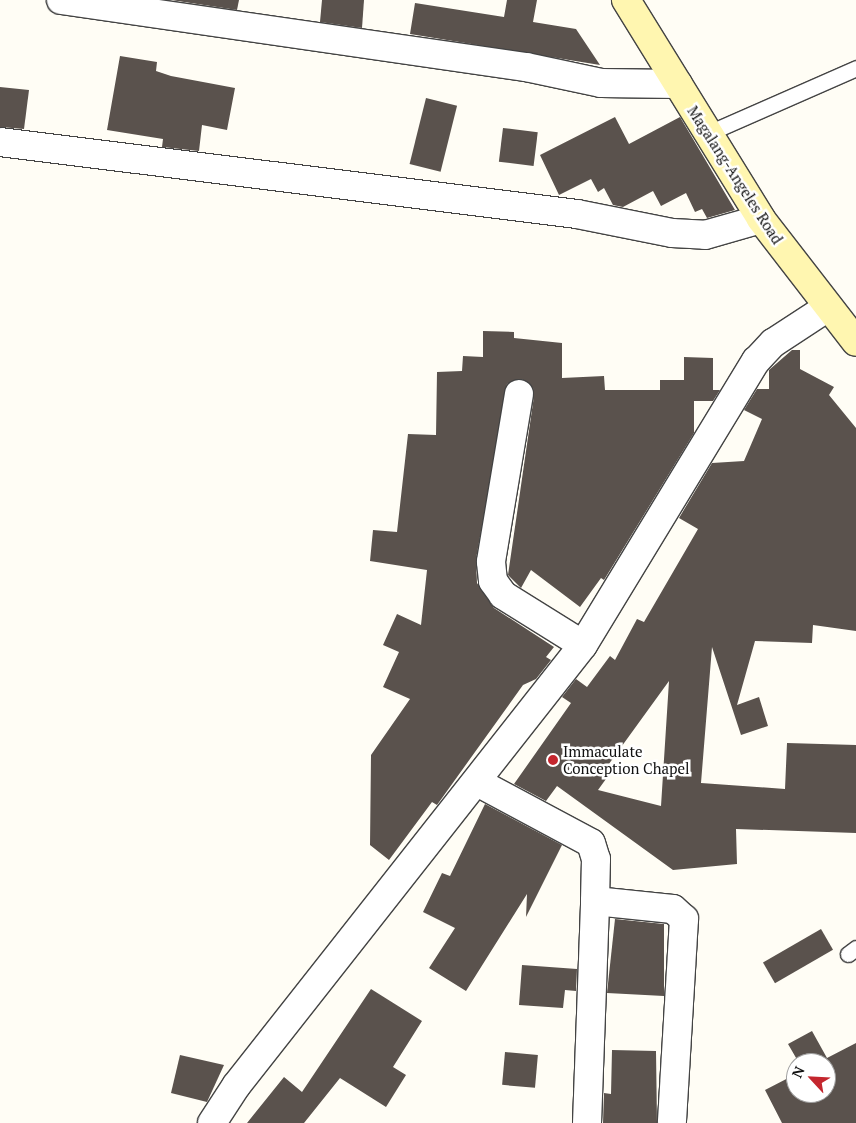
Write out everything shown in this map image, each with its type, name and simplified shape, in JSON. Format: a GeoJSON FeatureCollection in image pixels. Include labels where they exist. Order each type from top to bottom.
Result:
{"type":"FeatureCollection","features":[{"type":"Feature","properties":{"kind":"main road","name":"Magalang-Angeles Road"},"geometry":{"type":"LineString","coordinates":[[627,0],[706,134],[761,219],[856,342]]}},
{"type":"Feature","properties":{"kind":"street"},"geometry":{"type":"LineString","coordinates":[[61,0],[526,67],[601,83],[678,84]]}},
{"type":"Feature","properties":{"kind":"street"},"geometry":{"type":"LineString","coordinates":[[0,142],[577,214],[672,233],[705,235],[761,219]]}},
{"type":"Feature","properties":{"kind":"street"},"geometry":{"type":"LineString","coordinates":[[212,1123],[236,1086],[583,645],[756,361],[773,343],[828,307]]}},
{"type":"Feature","properties":{"kind":"street"},"geometry":{"type":"LineString","coordinates":[[518,394],[491,562],[494,581],[503,595],[583,645]]}},
{"type":"Feature","properties":{"kind":"street"},"geometry":{"type":"LineString","coordinates":[[477,782],[591,843],[596,859],[587,1123]]}},
{"type":"Feature","properties":{"kind":"street"},"geometry":{"type":"LineString","coordinates":[[595,901],[673,909],[684,919],[672,1123]]}},
{"type":"Feature","properties":{"kind":"lane"},"geometry":{"type":"LineString","coordinates":[[706,134],[856,68]]}},
{"type":"Feature","properties":{"kind":"building"},"geometry":{"type":"Polygon","coordinates":[[[171,0],[239,0],[237,10],[171,0]]]}},
{"type":"Feature","properties":{"kind":"building"},"geometry":{"type":"Polygon","coordinates":[[[322,0],[364,0],[362,28],[320,22],[322,0]]]}},
{"type":"Feature","properties":{"kind":"building"},"geometry":{"type":"Polygon","coordinates":[[[507,0],[537,0],[533,22],[576,29],[600,65],[410,34],[415,3],[504,17],[507,0]]]}},
{"type":"Feature","properties":{"kind":"building"},"geometry":{"type":"Polygon","coordinates":[[[120,56],[157,62],[156,71],[171,76],[235,88],[227,130],[202,125],[199,151],[162,147],[163,139],[107,130],[120,56]]]}},
{"type":"Feature","properties":{"kind":"building"},"geometry":{"type":"Polygon","coordinates":[[[0,87],[29,90],[24,129],[0,127],[0,87]]]}},
{"type":"Feature","properties":{"kind":"building"},"geometry":{"type":"Polygon","coordinates":[[[426,98],[457,106],[441,172],[410,164],[426,98]]]}},
{"type":"Feature","properties":{"kind":"building"},"geometry":{"type":"Polygon","coordinates":[[[615,117],[629,144],[680,117],[735,210],[707,218],[702,209],[695,212],[686,193],[661,206],[653,191],[623,207],[613,205],[604,188],[598,192],[591,179],[559,195],[540,155],[615,117]]]}},
{"type":"Feature","properties":{"kind":"building"},"geometry":{"type":"Polygon","coordinates":[[[503,128],[538,132],[534,166],[499,162],[503,128]]]}},
{"type":"Feature","properties":{"kind":"building"},"geometry":{"type":"Polygon","coordinates":[[[483,331],[514,332],[514,338],[562,343],[562,378],[604,376],[605,390],[660,390],[660,380],[684,380],[684,357],[713,358],[713,390],[720,390],[713,401],[694,401],[694,433],[604,580],[601,578],[580,607],[531,570],[521,588],[508,575],[534,396],[533,388],[522,379],[507,384],[476,559],[477,583],[494,608],[554,647],[546,657],[551,660],[536,679],[523,685],[437,805],[432,802],[389,860],[370,845],[371,755],[410,699],[383,687],[399,652],[383,645],[397,614],[421,625],[427,570],[370,561],[373,530],[397,532],[408,434],[436,435],[437,372],[462,371],[463,356],[483,357],[483,331]]]}},
{"type":"Feature","properties":{"kind":"building"},"geometry":{"type":"Polygon","coordinates":[[[792,350],[800,350],[800,369],[834,387],[829,395],[856,428],[856,631],[813,625],[812,643],[755,641],[737,705],[759,697],[768,726],[741,735],[712,647],[701,783],[785,789],[787,743],[856,745],[856,833],[736,829],[737,864],[673,870],[557,786],[546,801],[514,784],[571,703],[562,697],[576,679],[587,687],[610,656],[615,660],[637,619],[644,622],[698,529],[679,518],[712,463],[744,461],[762,419],[744,410],[757,389],[769,389],[769,370],[792,350]],[[669,681],[606,768],[611,772],[598,790],[661,806],[669,681]]]}},
{"type":"Feature","properties":{"kind":"building"},"geometry":{"type":"Polygon","coordinates":[[[485,804],[562,845],[526,917],[527,894],[466,991],[429,968],[455,928],[423,912],[442,873],[450,876],[485,804]]]}},
{"type":"Feature","properties":{"kind":"building"},"geometry":{"type":"Polygon","coordinates":[[[615,919],[664,924],[664,996],[607,993],[615,919]]]}},
{"type":"Feature","properties":{"kind":"building"},"geometry":{"type":"Polygon","coordinates":[[[821,929],[833,950],[775,983],[763,962],[821,929]]]}},
{"type":"Feature","properties":{"kind":"building"},"geometry":{"type":"Polygon","coordinates":[[[522,965],[577,969],[576,991],[565,990],[563,1008],[519,1005],[522,965]]]}},
{"type":"Feature","properties":{"kind":"building"},"geometry":{"type":"Polygon","coordinates":[[[371,989],[422,1021],[393,1067],[406,1075],[386,1107],[340,1078],[304,1123],[247,1123],[284,1077],[302,1092],[371,989]]]}},
{"type":"Feature","properties":{"kind":"building"},"geometry":{"type":"Polygon","coordinates":[[[812,1031],[824,1053],[793,1053],[788,1044],[812,1031]]]}},
{"type":"Feature","properties":{"kind":"building"},"geometry":{"type":"Polygon","coordinates":[[[856,1043],[856,1123],[782,1123],[765,1090],[786,1079],[786,1103],[836,1103],[836,1053],[856,1043]]]}},
{"type":"Feature","properties":{"kind":"building"},"geometry":{"type":"Polygon","coordinates":[[[612,1050],[656,1051],[657,1123],[603,1123],[604,1093],[611,1094],[612,1050]]]}},
{"type":"Feature","properties":{"kind":"building"},"geometry":{"type":"Polygon","coordinates":[[[505,1052],[538,1055],[535,1088],[502,1085],[505,1052]]]}},
{"type":"Feature","properties":{"kind":"building"},"geometry":{"type":"Polygon","coordinates":[[[180,1055],[224,1065],[207,1102],[171,1093],[180,1055]]]}},
{"type":"Feature","properties":{"kind":"place","name":"Immaculate Conception Chapel"},"geometry":{"type":"Point","coordinates":[553,760]}}]}
